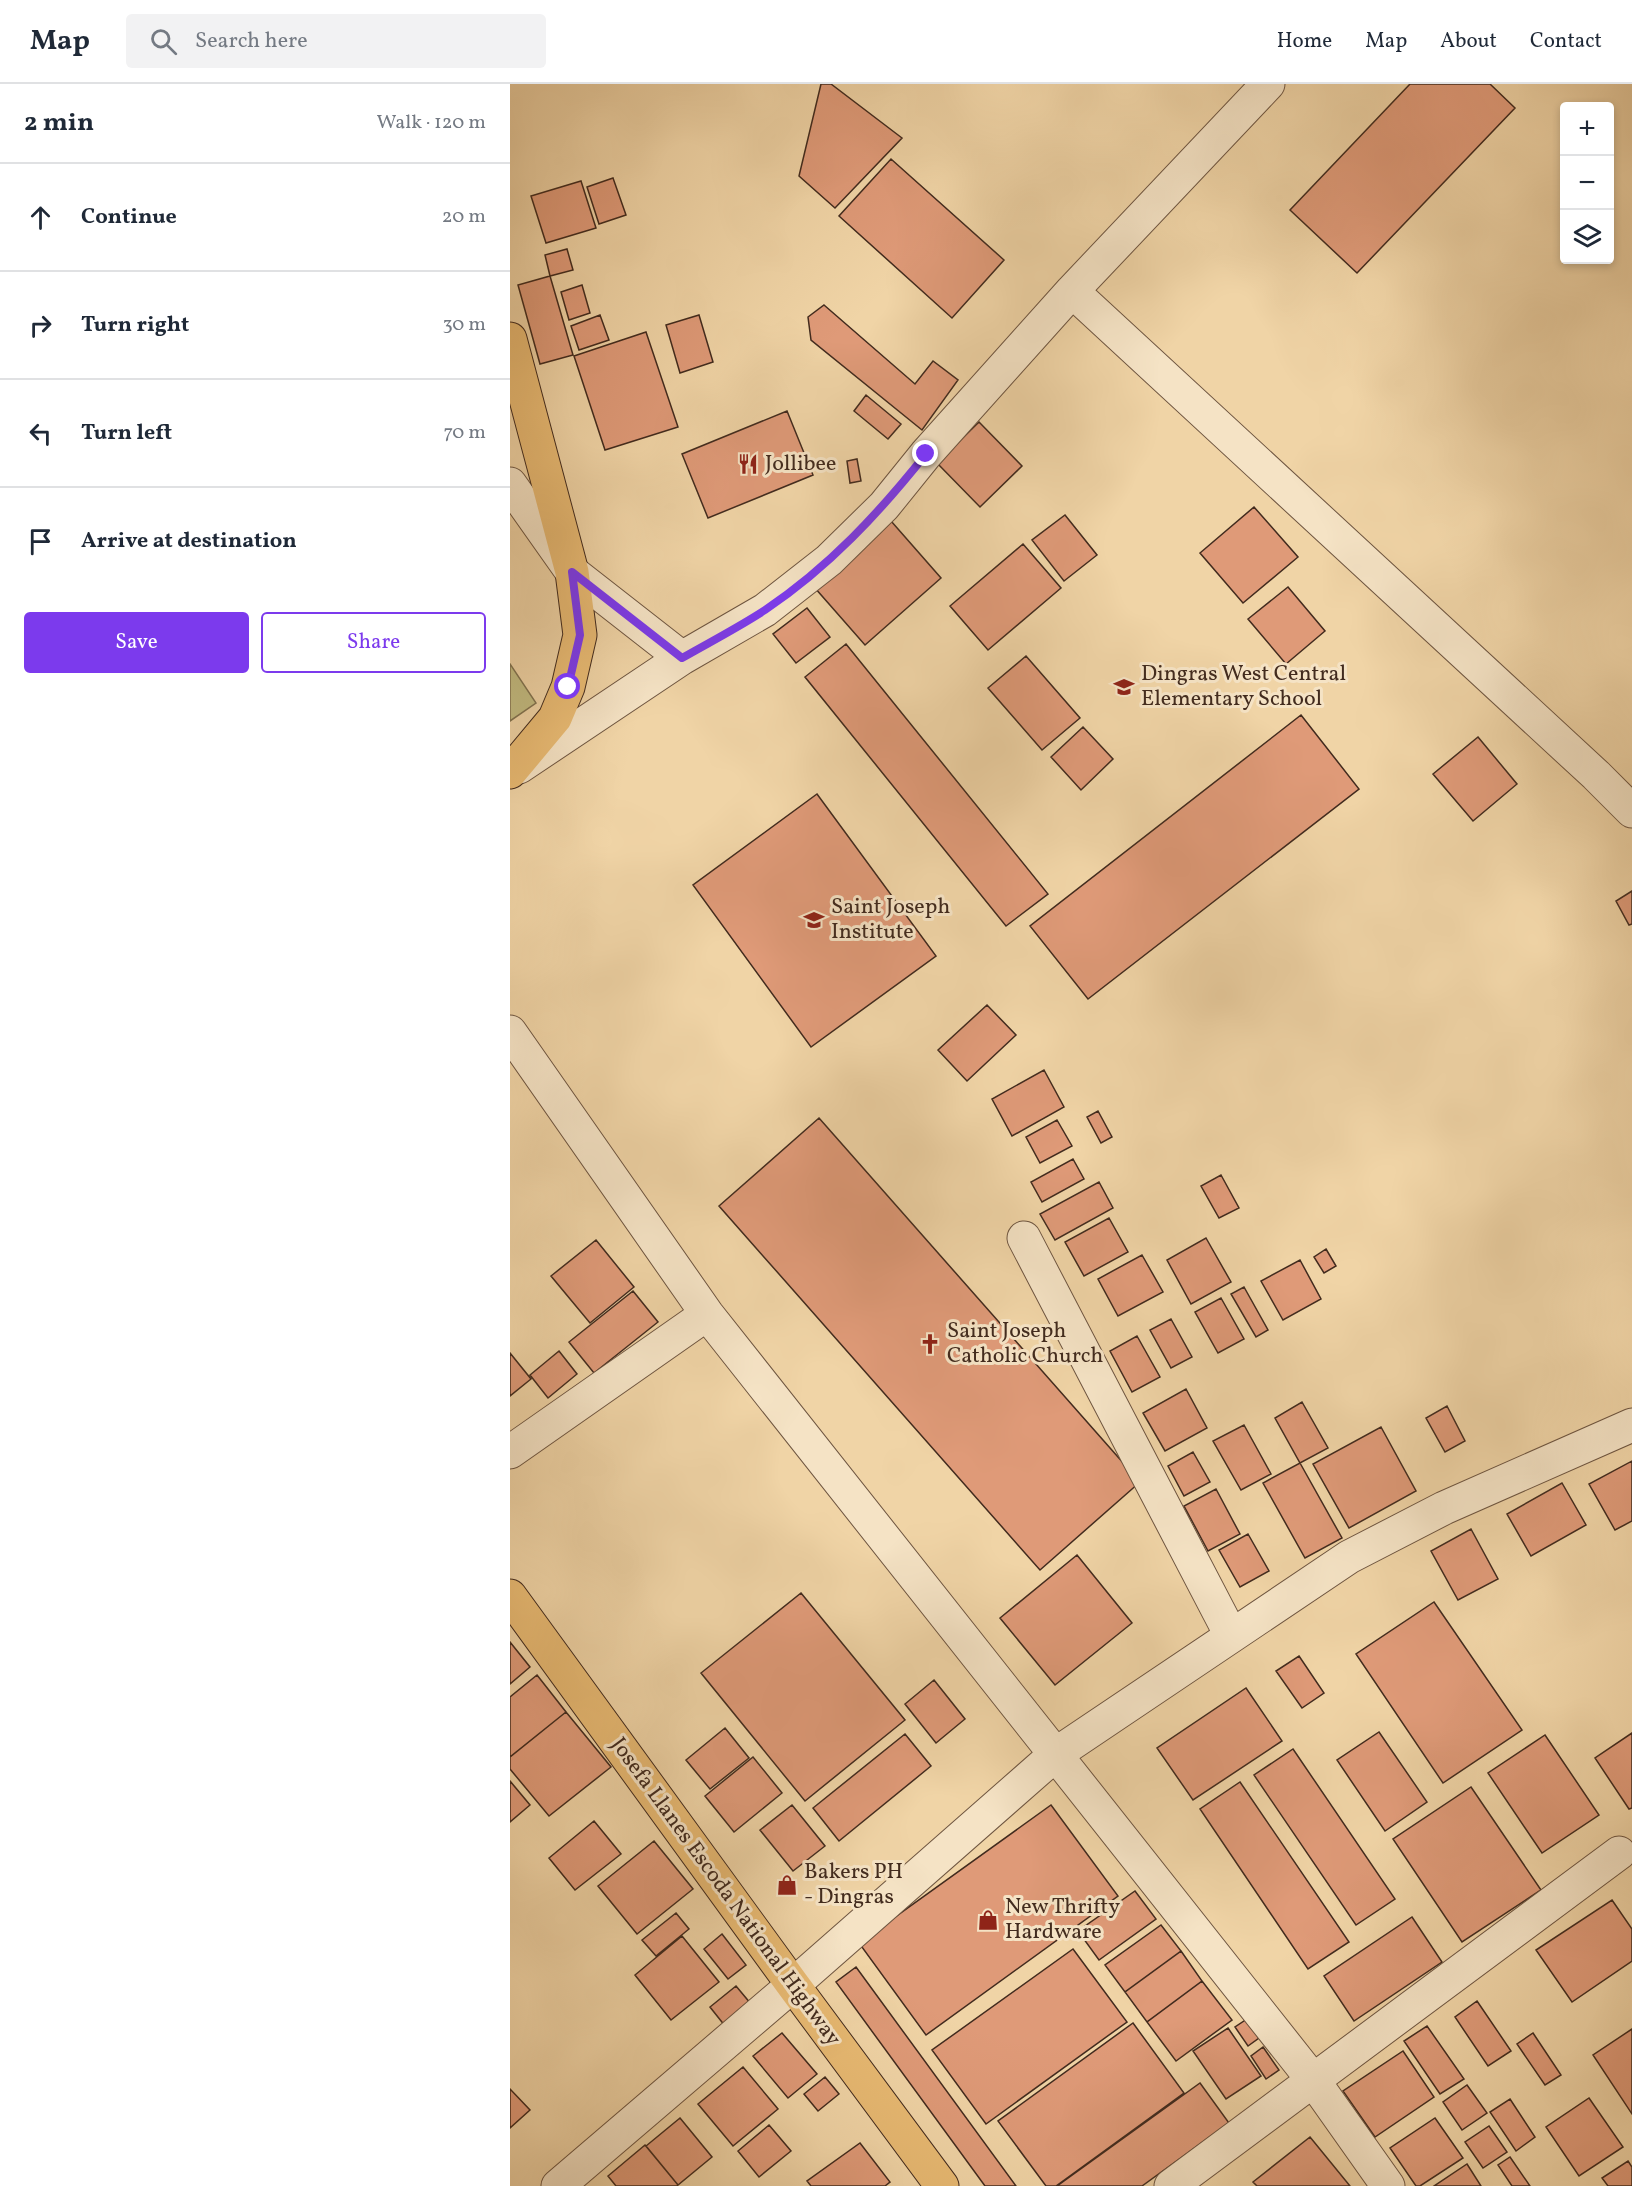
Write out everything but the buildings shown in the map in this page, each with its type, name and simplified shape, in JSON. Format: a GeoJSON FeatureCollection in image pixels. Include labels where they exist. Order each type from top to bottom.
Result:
{"type":"FeatureCollection","features":[{"type":"Feature","properties":{"kind":"main road"},"geometry":{"type":"LineString","coordinates":[[510,339],[572,572],[580,635],[568,687],[555,718],[510,773]]}},
{"type":"Feature","properties":{"kind":"main road","name":"Josefa Llanes Escoda National Highway"},"geometry":{"type":"LineString","coordinates":[[510,1596],[942,2186]]}},
{"type":"Feature","properties":{"kind":"street"},"geometry":{"type":"LineString","coordinates":[[510,773],[682,658],[765,610],[829,560],[884,506],[926,454],[1072,291],[1269,84]]}},
{"type":"Feature","properties":{"kind":"street"},"geometry":{"type":"LineString","coordinates":[[1072,291],[1588,767],[1632,811]]}},
{"type":"Feature","properties":{"kind":"street"},"geometry":{"type":"LineString","coordinates":[[510,484],[572,572],[682,658]]}},
{"type":"Feature","properties":{"kind":"street"},"geometry":{"type":"LineString","coordinates":[[510,1032],[708,1314],[1313,2080],[1388,2186]]}},
{"type":"Feature","properties":{"kind":"street"},"geometry":{"type":"LineString","coordinates":[[1024,1238],[1232,1635]]}},
{"type":"Feature","properties":{"kind":"street"},"geometry":{"type":"LineString","coordinates":[[510,1452],[708,1314]]}},
{"type":"Feature","properties":{"kind":"street"},"geometry":{"type":"LineString","coordinates":[[558,2186],[793,1985],[1056,1754],[1349,1557],[1444,1508],[1632,1425]]}},
{"type":"Feature","properties":{"kind":"street"},"geometry":{"type":"LineString","coordinates":[[1171,2186],[1619,1853]]}},
{"type":"Feature","properties":{"kind":"shaded area"},"geometry":{"type":"Polygon","coordinates":[[[510,664],[536,703],[510,721],[510,664]]]}},
{"type":"Feature","properties":{"kind":"place","name":"Jollibee"},"geometry":{"type":"Point","coordinates":[748,464]}},
{"type":"Feature","properties":{"kind":"place","name":"Dingras West Central Elementary School"},"geometry":{"type":"Point","coordinates":[1124,687]}},
{"type":"Feature","properties":{"kind":"place","name":"Saint Joseph Institute"},"geometry":{"type":"Point","coordinates":[814,920]}},
{"type":"Feature","properties":{"kind":"place","name":"Saint Joseph Catholic Church"},"geometry":{"type":"Point","coordinates":[930,1344]}},
{"type":"Feature","properties":{"kind":"place","name":"Bakers PH - Dingras"},"geometry":{"type":"Point","coordinates":[787,1885]}},
{"type":"Feature","properties":{"kind":"place","name":"New Thrifty Hardware"},"geometry":{"type":"Point","coordinates":[988,1920]}},
{"type":"Feature","properties":{"kind":"route"},"geometry":{"type":"LineString","coordinates":[[568,687],[580,635],[572,572],[682,658],[765,610],[829,560],[884,506],[926,454]]}}]}
